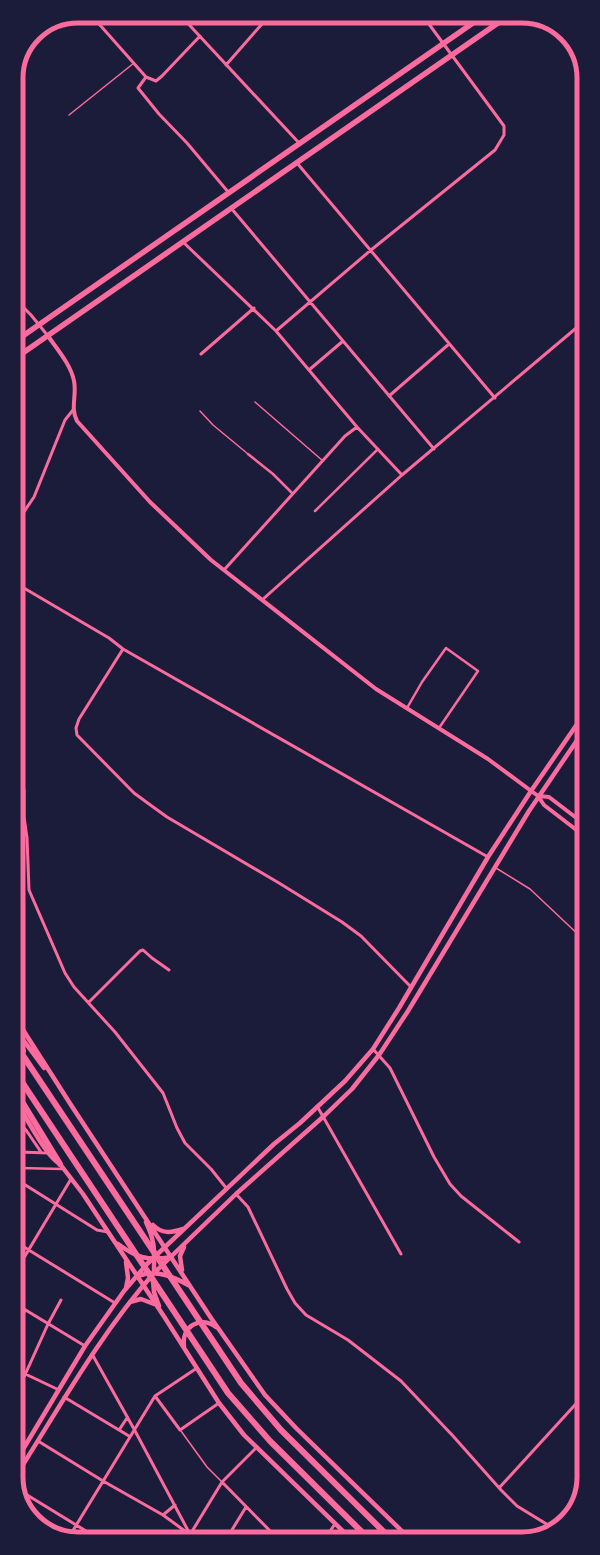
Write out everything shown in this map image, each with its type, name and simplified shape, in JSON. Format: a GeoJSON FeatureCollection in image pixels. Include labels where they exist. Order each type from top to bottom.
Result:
{"type":"FeatureCollection","features":[{"type":"Feature","properties":{"kind":"highway"},"geometry":{"type":"LineString","coordinates":[[23,336],[473,23]]}},
{"type":"Feature","properties":{"kind":"highway"},"geometry":{"type":"LineString","coordinates":[[23,353],[498,23]]}},
{"type":"Feature","properties":{"kind":"highway"},"geometry":{"type":"LineString","coordinates":[[23,1053],[26,1060]]}},
{"type":"Feature","properties":{"kind":"highway"},"geometry":{"type":"LineString","coordinates":[[23,1056],[232,1370],[270,1419],[384,1532]]}},
{"type":"Feature","properties":{"kind":"highway"},"geometry":{"type":"LineString","coordinates":[[23,1084],[222,1384],[259,1430],[362,1532]]}},
{"type":"Feature","properties":{"kind":"highway"},"geometry":{"type":"LineString","coordinates":[[23,1103],[62,1166]]}},
{"type":"Feature","properties":{"kind":"main road"},"geometry":{"type":"LineString","coordinates":[[23,1448],[85,1346],[124,1291],[137,1276],[227,1188],[345,1081],[372,1049],[411,988],[488,857],[577,724]]}},
{"type":"Feature","properties":{"kind":"main road"},"geometry":{"type":"LineString","coordinates":[[23,1465],[92,1354],[127,1304],[143,1285],[236,1194],[324,1116],[352,1089],[380,1055],[538,796],[577,740]]}},
{"type":"Feature","properties":{"kind":"main road"},"geometry":{"type":"LineString","coordinates":[[23,1030],[141,1212],[157,1229],[165,1232],[175,1232],[186,1228]]}},
{"type":"Feature","properties":{"kind":"main road"},"geometry":{"type":"LineString","coordinates":[[23,1040],[71,1105]]}},
{"type":"Feature","properties":{"kind":"main road"},"geometry":{"type":"LineString","coordinates":[[23,1113],[49,1153],[62,1166],[83,1194],[162,1312],[219,1403],[244,1435],[344,1532]]}},
{"type":"Feature","properties":{"kind":"main road"},"geometry":{"type":"LineString","coordinates":[[141,1212],[153,1239],[155,1249],[154,1292],[162,1312]]}},
{"type":"Feature","properties":{"kind":"main road"},"geometry":{"type":"LineString","coordinates":[[147,1219],[220,1331],[275,1406],[403,1532]]}},
{"type":"Feature","properties":{"kind":"main road"},"geometry":{"type":"LineString","coordinates":[[114,1241],[136,1256],[154,1258],[172,1257]]}},
{"type":"Feature","properties":{"kind":"main road"},"geometry":{"type":"LineString","coordinates":[[183,1274],[180,1256],[188,1241]]}},
{"type":"Feature","properties":{"kind":"main road"},"geometry":{"type":"LineString","coordinates":[[124,1256],[128,1270],[128,1278],[124,1291]]}},
{"type":"Feature","properties":{"kind":"main road"},"geometry":{"type":"LineString","coordinates":[[137,1276],[145,1273],[154,1273],[171,1277],[191,1288]]}},
{"type":"Feature","properties":{"kind":"main road"},"geometry":{"type":"LineString","coordinates":[[127,1304],[132,1300],[141,1299],[156,1305]]}},
{"type":"Feature","properties":{"kind":"main road"},"geometry":{"type":"LineString","coordinates":[[187,1353],[184,1347],[184,1337],[192,1324],[206,1322],[213,1324],[220,1331]]}},
{"type":"Feature","properties":{"kind":"street"},"geometry":{"type":"LineString","coordinates":[[98,23],[146,77],[156,81],[200,36]]}},
{"type":"Feature","properties":{"kind":"street"},"geometry":{"type":"LineString","coordinates":[[188,23],[300,144]]}},
{"type":"Feature","properties":{"kind":"street"},"geometry":{"type":"LineString","coordinates":[[226,65],[262,23]]}},
{"type":"Feature","properties":{"kind":"street"},"geometry":{"type":"LineString","coordinates":[[276,331],[371,250],[494,150],[504,135],[504,126],[428,23]]}},
{"type":"Feature","properties":{"kind":"street"},"geometry":{"type":"LineString","coordinates":[[146,77],[138,88],[229,193]]}},
{"type":"Feature","properties":{"kind":"street"},"geometry":{"type":"LineString","coordinates":[[297,163],[495,398]]}},
{"type":"Feature","properties":{"kind":"street"},"geometry":{"type":"LineString","coordinates":[[231,208],[434,449]]}},
{"type":"Feature","properties":{"kind":"street"},"geometry":{"type":"LineString","coordinates":[[183,242],[254,308],[276,331],[357,427],[402,475]]}},
{"type":"Feature","properties":{"kind":"street"},"geometry":{"type":"LineString","coordinates":[[23,307],[48,336],[73,376],[75,386],[73,410],[77,421],[150,502],[211,560],[376,689],[488,759],[538,796],[544,805],[577,831]]}},
{"type":"Feature","properties":{"kind":"street"},"geometry":{"type":"LineString","coordinates":[[201,354],[254,308]]}},
{"type":"Feature","properties":{"kind":"street"},"geometry":{"type":"LineString","coordinates":[[262,600],[402,475],[577,327]]}},
{"type":"Feature","properties":{"kind":"street"},"geometry":{"type":"LineString","coordinates":[[309,370],[343,341]]}},
{"type":"Feature","properties":{"kind":"street"},"geometry":{"type":"LineString","coordinates":[[389,396],[449,344]]}},
{"type":"Feature","properties":{"kind":"street"},"geometry":{"type":"LineString","coordinates":[[23,513],[34,497],[65,420],[73,410]]}},
{"type":"Feature","properties":{"kind":"street"},"geometry":{"type":"LineString","coordinates":[[224,570],[345,436],[357,427]]}},
{"type":"Feature","properties":{"kind":"street"},"geometry":{"type":"LineString","coordinates":[[315,511],[378,449]]}},
{"type":"Feature","properties":{"kind":"street"},"geometry":{"type":"LineString","coordinates":[[248,454],[273,474],[292,493]]}},
{"type":"Feature","properties":{"kind":"street"},"geometry":{"type":"LineString","coordinates":[[23,588],[109,638],[123,649],[488,857]]}},
{"type":"Feature","properties":{"kind":"street"},"geometry":{"type":"LineString","coordinates":[[407,708],[422,682],[446,648],[478,671],[439,728]]}},
{"type":"Feature","properties":{"kind":"street"},"geometry":{"type":"LineString","coordinates":[[123,649],[79,719],[76,728],[77,735],[134,793],[167,817],[342,922],[361,936],[411,988]]}},
{"type":"Feature","properties":{"kind":"street"},"geometry":{"type":"LineString","coordinates":[[23,786],[29,890],[65,973],[74,987],[89,1002],[163,1093],[177,1128],[185,1143],[211,1169],[227,1188]]}},
{"type":"Feature","properties":{"kind":"street"},"geometry":{"type":"LineString","coordinates":[[538,796],[549,797],[577,819]]}},
{"type":"Feature","properties":{"kind":"street"},"geometry":{"type":"LineString","coordinates":[[89,1002],[140,951],[144,950],[152,958],[169,970]]}},
{"type":"Feature","properties":{"kind":"street"},"geometry":{"type":"LineString","coordinates":[[372,1049],[380,1055],[390,1068],[434,1157],[450,1184],[461,1196],[519,1242]]}},
{"type":"Feature","properties":{"kind":"street"},"geometry":{"type":"LineString","coordinates":[[318,1106],[401,1254]]}},
{"type":"Feature","properties":{"kind":"street"},"geometry":{"type":"LineString","coordinates":[[23,1127],[41,1152]]}},
{"type":"Feature","properties":{"kind":"street"},"geometry":{"type":"LineString","coordinates":[[23,1152],[49,1153]]}},
{"type":"Feature","properties":{"kind":"street"},"geometry":{"type":"LineString","coordinates":[[23,1168],[62,1166]]}},
{"type":"Feature","properties":{"kind":"street"},"geometry":{"type":"LineString","coordinates":[[23,1259],[71,1179]]}},
{"type":"Feature","properties":{"kind":"street"},"geometry":{"type":"LineString","coordinates":[[23,1184],[97,1230],[108,1232]]}},
{"type":"Feature","properties":{"kind":"street"},"geometry":{"type":"LineString","coordinates":[[236,1194],[248,1207],[287,1289],[295,1303],[306,1315],[348,1340],[401,1381],[517,1506],[548,1525]]}},
{"type":"Feature","properties":{"kind":"street"},"geometry":{"type":"LineString","coordinates":[[23,1247],[115,1304]]}},
{"type":"Feature","properties":{"kind":"street"},"geometry":{"type":"LineString","coordinates":[[23,1380],[48,1324],[61,1300]]}},
{"type":"Feature","properties":{"kind":"street"},"geometry":{"type":"LineString","coordinates":[[23,1315],[25,1310],[85,1346]]}},
{"type":"Feature","properties":{"kind":"street"},"geometry":{"type":"LineString","coordinates":[[92,1354],[175,1505],[188,1532]]}},
{"type":"Feature","properties":{"kind":"street"},"geometry":{"type":"LineString","coordinates":[[72,1532],[155,1396],[197,1368]]}},
{"type":"Feature","properties":{"kind":"street"},"geometry":{"type":"LineString","coordinates":[[23,1373],[59,1390]]}},
{"type":"Feature","properties":{"kind":"street"},"geometry":{"type":"LineString","coordinates":[[155,1396],[180,1430],[219,1403]]}},
{"type":"Feature","properties":{"kind":"street"},"geometry":{"type":"LineString","coordinates":[[64,1397],[130,1436]]}},
{"type":"Feature","properties":{"kind":"street"},"geometry":{"type":"LineString","coordinates":[[499,1488],[577,1403]]}},
{"type":"Feature","properties":{"kind":"street"},"geometry":{"type":"LineString","coordinates":[[119,1430],[127,1418]]}},
{"type":"Feature","properties":{"kind":"street"},"geometry":{"type":"LineString","coordinates":[[38,1441],[103,1481],[163,1515],[184,1532]]}},
{"type":"Feature","properties":{"kind":"street"},"geometry":{"type":"LineString","coordinates":[[193,1532],[222,1482],[257,1447]]}},
{"type":"Feature","properties":{"kind":"street"},"geometry":{"type":"LineString","coordinates":[[222,1482],[270,1532]]}},
{"type":"Feature","properties":{"kind":"street"},"geometry":{"type":"LineString","coordinates":[[26,1494],[88,1532]]}},
{"type":"Feature","properties":{"kind":"street"},"geometry":{"type":"LineString","coordinates":[[163,1515],[175,1505]]}},
{"type":"Feature","properties":{"kind":"street"},"geometry":{"type":"LineString","coordinates":[[231,1532],[246,1507]]}},
{"type":"Feature","properties":{"kind":"street"},"geometry":{"type":"LineString","coordinates":[[329,1532],[335,1524]]}},
{"type":"Feature","properties":{"kind":"lane"},"geometry":{"type":"LineString","coordinates":[[69,115],[134,63]]}},
{"type":"Feature","properties":{"kind":"lane"},"geometry":{"type":"LineString","coordinates":[[255,402],[323,461]]}},
{"type":"Feature","properties":{"kind":"lane"},"geometry":{"type":"LineString","coordinates":[[200,411],[221,432],[248,454]]}},
{"type":"Feature","properties":{"kind":"lane"},"geometry":{"type":"LineString","coordinates":[[494,867],[530,889],[577,933]]}},
{"type":"Feature","properties":{"kind":"lane"},"geometry":{"type":"LineString","coordinates":[[180,1430],[207,1467],[222,1482]]}}]}
